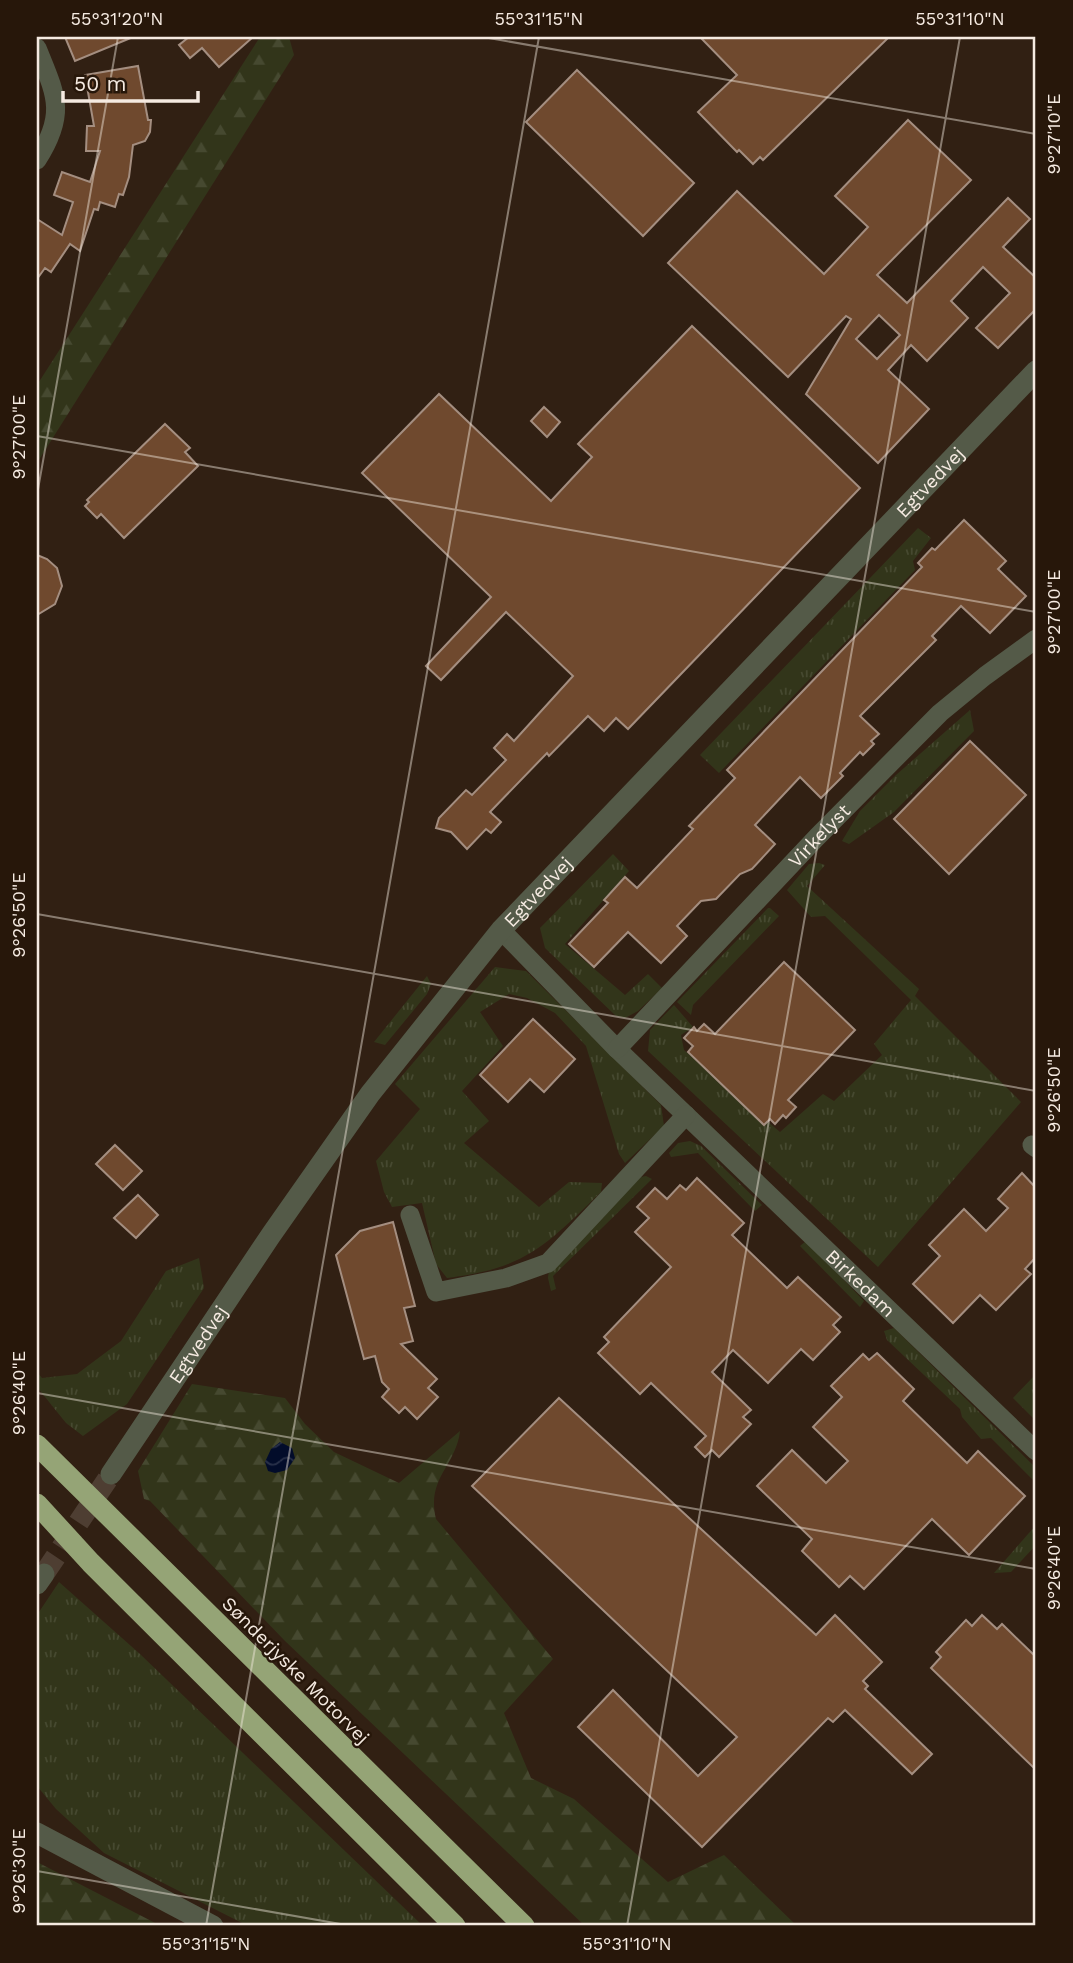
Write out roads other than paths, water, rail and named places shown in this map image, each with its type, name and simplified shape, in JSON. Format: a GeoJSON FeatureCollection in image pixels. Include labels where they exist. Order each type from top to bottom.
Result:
{"type":"FeatureCollection","features":[{"type":"Feature","properties":{"kind":"highway","name":"Sønderjyske Motorvej"},"geometry":{"type":"LineString","coordinates":[[37,1445],[522,1924]]}},
{"type":"Feature","properties":{"kind":"highway"},"geometry":{"type":"LineString","coordinates":[[37,1504],[91,1563],[455,1926]]}},
{"type":"Feature","properties":{"kind":"street"},"geometry":{"type":"LineString","coordinates":[[37,48],[55,93],[56,110],[54,127],[37,160]]}},
{"type":"Feature","properties":{"kind":"street","name":"Egtvedvej"},"geometry":{"type":"LineString","coordinates":[[111,1474],[271,1235],[370,1094],[501,930],[1036,370]]}},
{"type":"Feature","properties":{"kind":"street","name":"Virkelyst"},"geometry":{"type":"LineString","coordinates":[[617,1049],[802,852],[940,713],[1036,639]]}},
{"type":"Feature","properties":{"kind":"street","name":"Birkedam"},"geometry":{"type":"LineString","coordinates":[[501,930],[617,1049],[1036,1451]]}},
{"type":"Feature","properties":{"kind":"street"},"geometry":{"type":"LineString","coordinates":[[410,1215],[436,1292],[506,1278],[548,1263],[686,1115]]}},
{"type":"Feature","properties":{"kind":"street"},"geometry":{"type":"LineString","coordinates":[[37,1833],[213,1926]]}},
{"type":"Feature","properties":{"kind":"water"},"geometry":{"type":"Polygon","coordinates":[[[280,1442],[292,1448],[295,1458],[287,1470],[275,1473],[268,1471],[265,1462],[271,1449],[280,1442]]]}},
{"type":"Feature","properties":{"kind":"tunnel"},"geometry":{"type":"LineString","coordinates":[[44,1574],[111,1474]]}}]}
